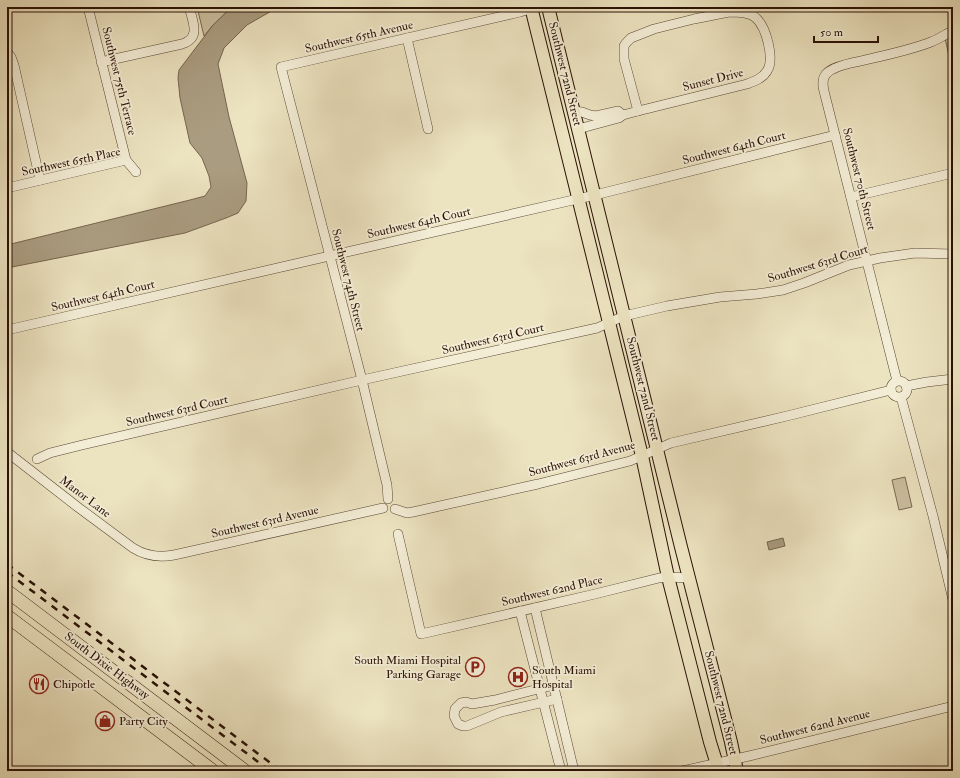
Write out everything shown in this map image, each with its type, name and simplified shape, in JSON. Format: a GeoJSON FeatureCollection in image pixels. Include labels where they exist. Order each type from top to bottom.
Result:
{"type":"FeatureCollection","features":[{"type":"Feature","properties":{"kind":"highway","name":"South Dixie Highway"},"geometry":{"type":"LineString","coordinates":[[7,591],[245,771]]}},
{"type":"Feature","properties":{"kind":"highway","name":"South Dixie Highway"},"geometry":{"type":"LineString","coordinates":[[7,616],[213,771]]}},
{"type":"Feature","properties":{"kind":"main road","name":"Southwest 72nd Street"},"geometry":{"type":"LineString","coordinates":[[548,7],[737,771]]}},
{"type":"Feature","properties":{"kind":"main road","name":"Southwest 72nd Street"},"geometry":{"type":"LineString","coordinates":[[533,8],[578,199],[642,456],[668,577],[710,742],[718,767]]}},
{"type":"Feature","properties":{"kind":"street","name":"Southwest 75th Terrace"},"geometry":{"type":"LineString","coordinates":[[88,7],[126,160]]}},
{"type":"Feature","properties":{"kind":"street"},"geometry":{"type":"LineString","coordinates":[[101,62],[187,42],[194,34],[189,7]]}},
{"type":"Feature","properties":{"kind":"street","name":"Southwest 65th Avenue"},"geometry":{"type":"LineString","coordinates":[[281,67],[533,8]]}},
{"type":"Feature","properties":{"kind":"street","name":"Sunset Drive"},"geometry":{"type":"LineString","coordinates":[[623,115],[758,80],[767,71],[770,66],[770,62],[767,39],[756,19],[744,13],[721,13],[654,29],[631,38],[624,46],[623,52],[638,111]]}},
{"type":"Feature","properties":{"kind":"street","name":"Southwest 70th Street"},"geometry":{"type":"LineString","coordinates":[[897,381],[835,135],[823,84],[824,76],[830,70],[840,66],[907,50],[931,42],[953,31]]}},
{"type":"Feature","properties":{"kind":"street"},"geometry":{"type":"LineString","coordinates":[[406,38],[428,129]]}},
{"type":"Feature","properties":{"kind":"street"},"geometry":{"type":"LineString","coordinates":[[7,52],[14,65],[40,180]]}},
{"type":"Feature","properties":{"kind":"street","name":"Southwest 74th Street"},"geometry":{"type":"LineString","coordinates":[[281,67],[362,380],[387,485],[388,499]]}},
{"type":"Feature","properties":{"kind":"street"},"geometry":{"type":"LineString","coordinates":[[574,111],[593,116],[618,111],[623,115],[619,118],[578,129]]}},
{"type":"Feature","properties":{"kind":"street","name":"Southwest 64th Court"},"geometry":{"type":"LineString","coordinates":[[7,330],[595,195],[835,135]]}},
{"type":"Feature","properties":{"kind":"street","name":"Southwest 65th Place"},"geometry":{"type":"LineString","coordinates":[[7,188],[126,160],[136,172]]}},
{"type":"Feature","properties":{"kind":"street"},"geometry":{"type":"LineString","coordinates":[[851,197],[953,173]]}},
{"type":"Feature","properties":{"kind":"street","name":"Southwest 63rd Court"},"geometry":{"type":"LineString","coordinates":[[37,459],[50,453],[82,445],[362,380],[597,328],[624,316],[639,312],[690,301],[783,290],[849,265],[889,256],[915,253],[953,254]]}},
{"type":"Feature","properties":{"kind":"street"},"geometry":{"type":"LineString","coordinates":[[906,386],[927,382],[953,380]]}},
{"type":"Feature","properties":{"kind":"street"},"geometry":{"type":"LineString","coordinates":[[897,381],[902,382],[906,386],[906,392],[901,397],[894,395],[891,390],[893,384],[897,381]]}},
{"type":"Feature","properties":{"kind":"street","name":"Southwest 63rd Avenue"},"geometry":{"type":"LineString","coordinates":[[152,556],[174,555],[383,508],[389,513],[393,512],[395,509],[407,513],[417,511],[583,473],[630,461],[671,444],[891,390]]}},
{"type":"Feature","properties":{"kind":"street"},"geometry":{"type":"LineString","coordinates":[[901,397],[933,516],[949,564],[953,600]]}},
{"type":"Feature","properties":{"kind":"street","name":"Manor Lane"},"geometry":{"type":"LineString","coordinates":[[7,452],[133,548],[152,556]]}},
{"type":"Feature","properties":{"kind":"street"},"geometry":{"type":"LineString","coordinates":[[383,508],[383,503],[388,499],[394,502],[396,506],[395,509]]}},
{"type":"Feature","properties":{"kind":"street","name":"Southwest 62nd Place"},"geometry":{"type":"LineString","coordinates":[[398,534],[421,634],[668,577],[689,578]]}},
{"type":"Feature","properties":{"kind":"street"},"geometry":{"type":"LineString","coordinates":[[535,608],[574,771]]}},
{"type":"Feature","properties":{"kind":"street"},"geometry":{"type":"LineString","coordinates":[[520,611],[561,771]]}},
{"type":"Feature","properties":{"kind":"street"},"geometry":{"type":"LineString","coordinates":[[472,704],[495,700],[554,685]]}},
{"type":"Feature","properties":{"kind":"street"},"geometry":{"type":"LineString","coordinates":[[474,722],[501,712],[557,699]]}},
{"type":"Feature","properties":{"kind":"street"},"geometry":{"type":"LineString","coordinates":[[466,702],[472,704],[476,708],[478,714],[474,722],[470,726],[463,726],[456,722],[454,716],[455,709],[459,704],[466,702]]}},
{"type":"Feature","properties":{"kind":"street","name":"Southwest 62nd Avenue"},"geometry":{"type":"LineString","coordinates":[[682,771],[718,767],[734,759],[953,706]]}},
{"type":"Feature","properties":{"kind":"shaded area"},"geometry":{"type":"Polygon","coordinates":[[[197,7],[232,7],[204,36],[197,7]]]}},
{"type":"Feature","properties":{"kind":"shaded area"},"geometry":{"type":"Polygon","coordinates":[[[232,7],[284,7],[275,9],[247,25],[224,48],[218,64],[229,117],[247,183],[246,201],[238,213],[185,233],[7,268],[7,245],[205,196],[211,187],[209,176],[202,158],[190,143],[180,98],[178,78],[179,70],[213,25],[232,7]]]}},
{"type":"Feature","properties":{"kind":"shaded area"},"geometry":{"type":"Polygon","coordinates":[[[953,36],[953,74],[945,38],[953,36]]]}},
{"type":"Feature","properties":{"kind":"shaded area"},"geometry":{"type":"Polygon","coordinates":[[[905,477],[912,507],[899,510],[892,480],[905,477]]]}},
{"type":"Feature","properties":{"kind":"shaded area"},"geometry":{"type":"Polygon","coordinates":[[[783,538],[785,546],[769,550],[767,542],[783,538]]]}},
{"type":"Feature","properties":{"kind":"railway"},"geometry":{"type":"LineString","coordinates":[[7,564],[281,771]]}},
{"type":"Feature","properties":{"kind":"railway"},"geometry":{"type":"LineString","coordinates":[[7,572],[270,771]]}},
{"type":"Feature","properties":{"kind":"place","name":"South Miami Hospital Parking Garage"},"geometry":{"type":"Point","coordinates":[475,667]}},
{"type":"Feature","properties":{"kind":"place","name":"South Miami Hospital"},"geometry":{"type":"Point","coordinates":[518,677]}},
{"type":"Feature","properties":{"kind":"place","name":"Chipotle"},"geometry":{"type":"Point","coordinates":[39,684]}},
{"type":"Feature","properties":{"kind":"place","name":"Party City"},"geometry":{"type":"Point","coordinates":[105,721]}}]}
